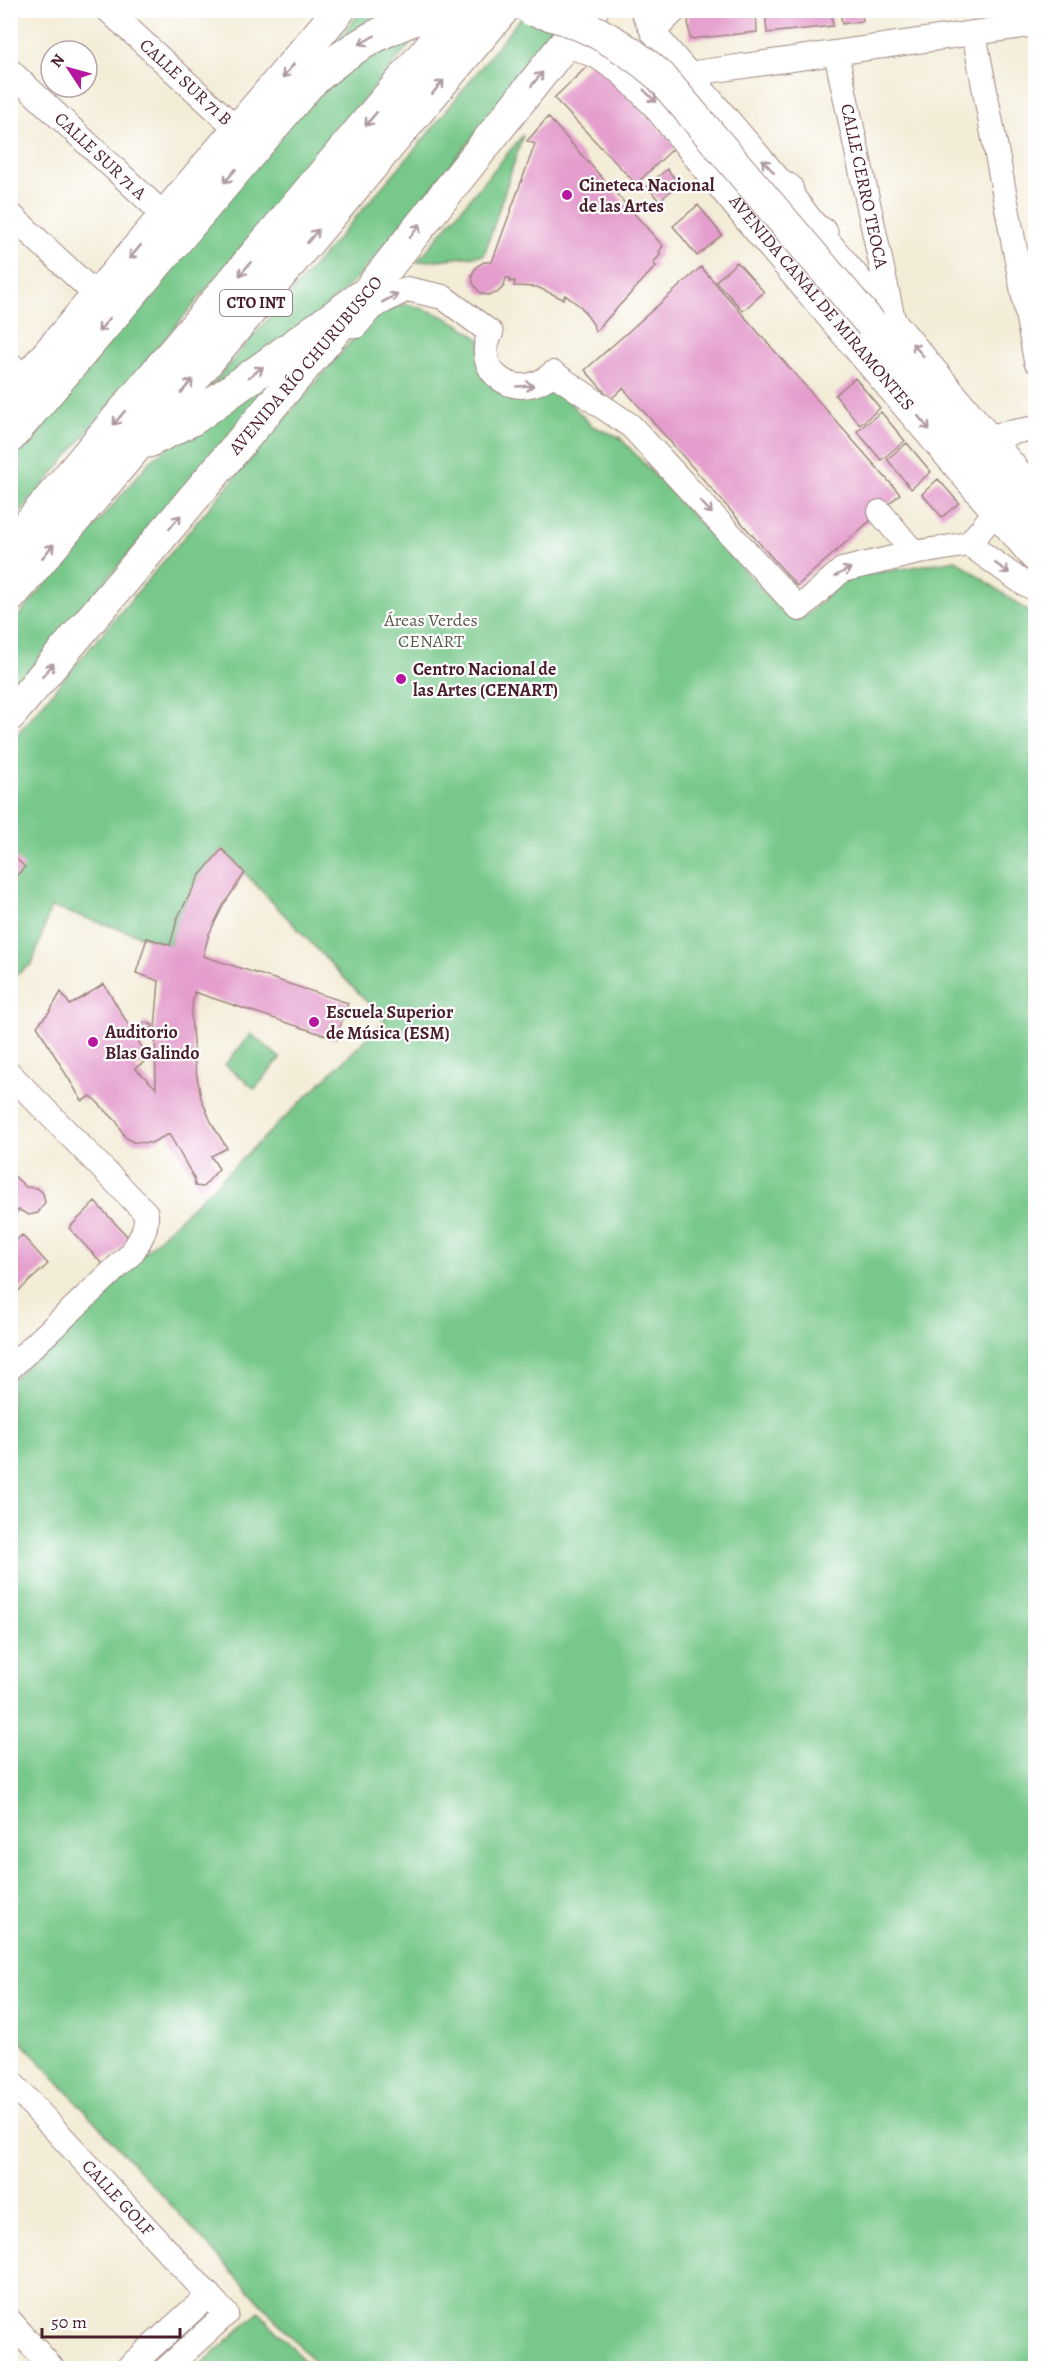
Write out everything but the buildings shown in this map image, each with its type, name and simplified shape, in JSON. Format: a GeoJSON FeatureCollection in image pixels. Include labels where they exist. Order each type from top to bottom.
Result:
{"type":"FeatureCollection","features":[{"type":"Feature","properties":{"kind":"highway","name":"CTO INT"},"geometry":{"type":"LineString","coordinates":[[10,547],[462,10]]}},
{"type":"Feature","properties":{"kind":"highway","name":"CTO INT"},"geometry":{"type":"LineString","coordinates":[[10,596],[502,10]]}},
{"type":"Feature","properties":{"kind":"highway"},"geometry":{"type":"LineString","coordinates":[[136,448],[192,419],[366,294]]}},
{"type":"Feature","properties":{"kind":"main road"},"geometry":{"type":"LineString","coordinates":[[10,437],[308,85],[342,56],[380,32],[402,22],[444,10]]}},
{"type":"Feature","properties":{"kind":"main road"},"geometry":{"type":"LineString","coordinates":[[532,10],[564,18],[606,37],[644,62],[660,76],[882,323]]}},
{"type":"Feature","properties":{"kind":"main road","name":"AVENIDA RÍO CHURUBUSCO"},"geometry":{"type":"LineString","coordinates":[[10,715],[245,440],[366,294],[592,10]]}},
{"type":"Feature","properties":{"kind":"main road"},"geometry":{"type":"LineString","coordinates":[[16,381],[98,296],[335,12]]}},
{"type":"Feature","properties":{"kind":"main road","name":"AVENIDA CANAL DE MIRAMONTES"},"geometry":{"type":"LineString","coordinates":[[568,41],[599,53],[624,70],[656,102],[750,218],[1035,556]]}},
{"type":"Feature","properties":{"kind":"main road"},"geometry":{"type":"LineString","coordinates":[[750,218],[762,224],[775,222],[781,218],[790,205],[787,189]]}},
{"type":"Feature","properties":{"kind":"main road"},"geometry":{"type":"LineString","coordinates":[[781,254],[784,240],[794,230],[808,228],[822,234]]}},
{"type":"Feature","properties":{"kind":"main road","name":"AVENIDA CANAL DE MIRAMONTES"},"geometry":{"type":"LineString","coordinates":[[882,323],[1035,516]]}},
{"type":"Feature","properties":{"kind":"main road"},"geometry":{"type":"LineString","coordinates":[[1014,466],[1035,516]]}},
{"type":"Feature","properties":{"kind":"street","name":"CALLE SUR 71 B"},"geometry":{"type":"LineString","coordinates":[[108,10],[238,130]]}},
{"type":"Feature","properties":{"kind":"street","name":"AVENIDA CANAL DE MIRAMONTES"},"geometry":{"type":"LineString","coordinates":[[642,10],[653,32],[787,189],[822,234],[882,323],[992,436],[1035,492]]}},
{"type":"Feature","properties":{"kind":"street"},"geometry":{"type":"LineString","coordinates":[[653,32],[675,10]]}},
{"type":"Feature","properties":{"kind":"street"},"geometry":{"type":"LineString","coordinates":[[688,74],[1035,24]]}},
{"type":"Feature","properties":{"kind":"street"},"geometry":{"type":"LineString","coordinates":[[974,33],[1035,361]]}},
{"type":"Feature","properties":{"kind":"street","name":"CALLE CERRO TEOCA"},"geometry":{"type":"LineString","coordinates":[[836,53],[880,269],[882,323]]}},
{"type":"Feature","properties":{"kind":"street","name":"CALLE SUR 71 A"},"geometry":{"type":"LineString","coordinates":[[10,70],[165,216]]}},
{"type":"Feature","properties":{"kind":"street"},"geometry":{"type":"LineString","coordinates":[[10,214],[98,296]]}},
{"type":"Feature","properties":{"kind":"street"},"geometry":{"type":"LineString","coordinates":[[245,440],[274,423],[371,308],[407,289],[443,297],[491,333],[486,347],[487,358],[490,368],[505,383],[517,387],[529,387],[544,381],[553,373],[631,426],[683,470],[799,609],[842,570],[914,553],[969,544],[997,510]]}},
{"type":"Feature","properties":{"kind":"street"},"geometry":{"type":"LineString","coordinates":[[992,436],[1035,428]]}},
{"type":"Feature","properties":{"kind":"street"},"geometry":{"type":"LineString","coordinates":[[880,512],[914,553]]}},
{"type":"Feature","properties":{"kind":"street"},"geometry":{"type":"LineString","coordinates":[[969,544],[1023,583],[1035,589]]}},
{"type":"Feature","properties":{"kind":"street"},"geometry":{"type":"LineString","coordinates":[[10,1074],[146,1213],[147,1225],[131,1254],[10,1368]]}},
{"type":"Feature","properties":{"kind":"street","name":"CALLE GOLF"},"geometry":{"type":"LineString","coordinates":[[10,2081],[226,2314],[167,2368]]}},
{"type":"Feature","properties":{"kind":"street"},"geometry":{"type":"LineString","coordinates":[[128,2368],[209,2295]]}},
{"type":"Feature","properties":{"kind":"street"},"geometry":{"type":"LineString","coordinates":[[10,2321],[52,2368]]}},
{"type":"Feature","properties":{"kind":"green space"},"geometry":{"type":"Polygon","coordinates":[[[362,11],[438,11],[11,524],[11,451],[289,95],[362,11]]]}},
{"type":"Feature","properties":{"kind":"green space"},"geometry":{"type":"Polygon","coordinates":[[[526,11],[576,11],[362,273],[320,313],[192,407],[427,135],[526,11]]]}},
{"type":"Feature","properties":{"kind":"green space"},"geometry":{"type":"Polygon","coordinates":[[[523,135],[484,255],[417,262],[523,135]]]}},
{"type":"Feature","properties":{"kind":"green space","name":"Áreas Verdes CENART"},"geometry":{"type":"Polygon","coordinates":[[[407,304],[427,310],[464,327],[480,340],[480,362],[563,396],[592,426],[619,437],[787,616],[804,618],[845,578],[956,560],[1035,616],[1035,2368],[320,2368],[11,2030],[11,1381],[385,1021],[222,849],[204,871],[190,894],[179,917],[170,945],[51,907],[32,964],[11,978],[11,741],[374,314],[389,307],[407,304]]]}},
{"type":"Feature","properties":{"kind":"green space"},"geometry":{"type":"Polygon","coordinates":[[[291,363],[11,692],[11,625],[153,458],[291,363]]]}},
{"type":"Feature","properties":{"kind":"green space"},"geometry":{"type":"Polygon","coordinates":[[[251,1034],[280,1058],[255,1089],[225,1065],[251,1034]]]}},
{"type":"Feature","properties":{"kind":"green space"},"geometry":{"type":"Polygon","coordinates":[[[259,2312],[311,2368],[197,2368],[259,2312]]]}},
{"type":"Feature","properties":{"kind":"place","name":"Cineteca Nacional de las Artes"},"geometry":{"type":"Point","coordinates":[567,195]}},
{"type":"Feature","properties":{"kind":"place","name":"Centro Nacional de las Artes (CENART)"},"geometry":{"type":"Point","coordinates":[401,679]}},
{"type":"Feature","properties":{"kind":"place","name":"Escuela Superior de Música (ESM)"},"geometry":{"type":"Point","coordinates":[314,1022]}},
{"type":"Feature","properties":{"kind":"place","name":"Auditorio Blas Galindo"},"geometry":{"type":"Point","coordinates":[93,1042]}}]}
